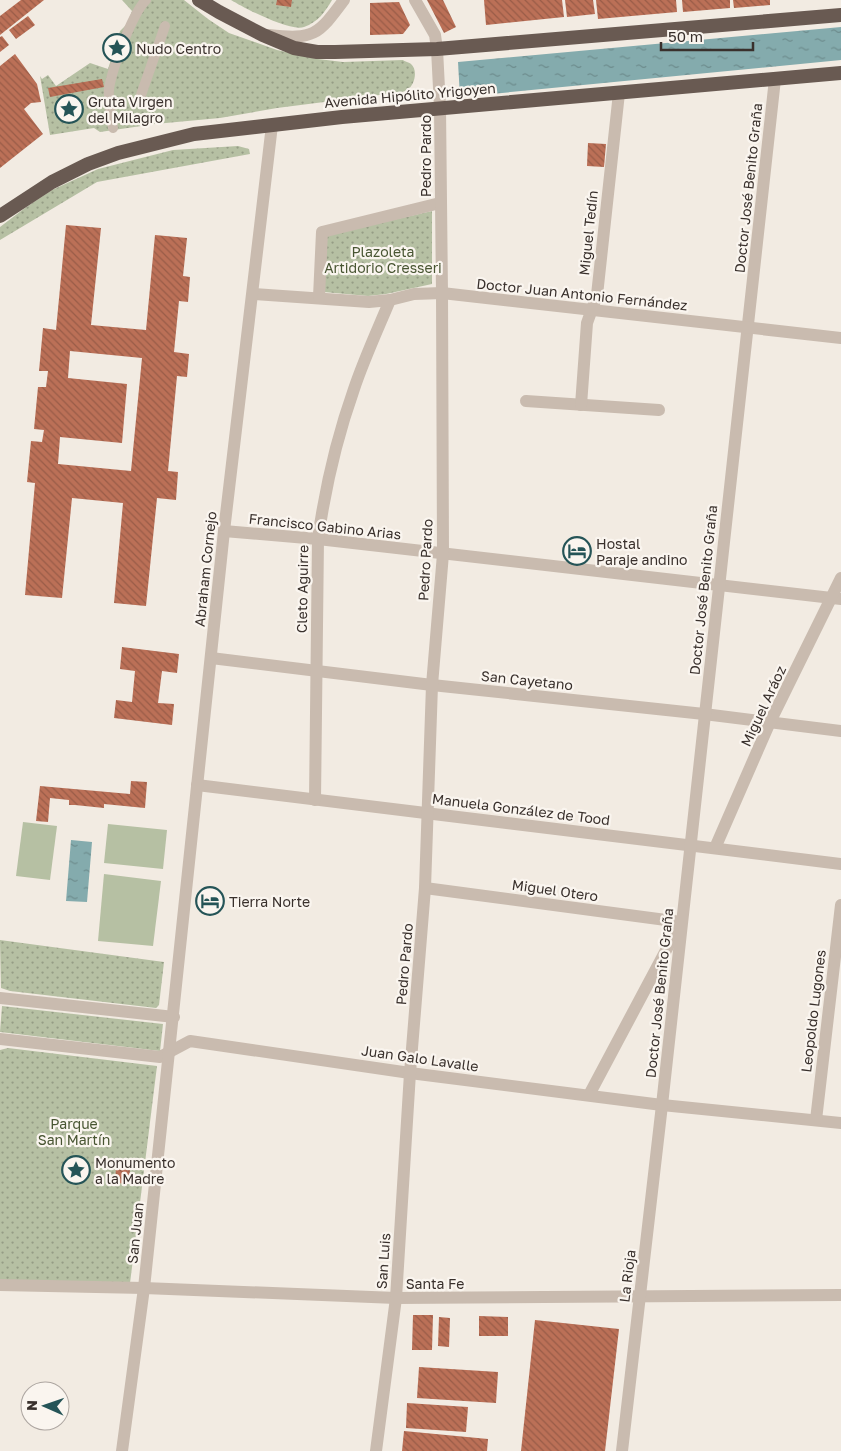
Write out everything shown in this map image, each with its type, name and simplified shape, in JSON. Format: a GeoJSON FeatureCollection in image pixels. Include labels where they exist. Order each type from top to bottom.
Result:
{"type":"FeatureCollection","features":[{"type":"Feature","properties":{"kind":"highway"},"geometry":{"type":"LineString","coordinates":[[200,0],[218,12],[262,35],[294,48],[317,52],[437,49],[841,15]]}},
{"type":"Feature","properties":{"kind":"highway","name":"Avenida Hipólito Yrigoyen"},"geometry":{"type":"LineString","coordinates":[[0,216],[52,182],[108,156],[194,134],[342,117],[841,73]]}},
{"type":"Feature","properties":{"kind":"street"},"geometry":{"type":"LineString","coordinates":[[113,128],[109,101],[114,71],[133,18],[139,7],[146,0]]}},
{"type":"Feature","properties":{"kind":"street"},"geometry":{"type":"LineString","coordinates":[[262,35],[300,37],[319,30],[344,0]]}},
{"type":"Feature","properties":{"kind":"street","name":"Pedro Pardo"},"geometry":{"type":"LineString","coordinates":[[410,1072],[425,888],[432,685],[443,554],[440,108],[437,49],[432,30],[415,0]]}},
{"type":"Feature","properties":{"kind":"street"},"geometry":{"type":"LineString","coordinates":[[141,95],[165,26]]}},
{"type":"Feature","properties":{"kind":"street","name":"Doctor José Benito Graña"},"geometry":{"type":"LineString","coordinates":[[662,1105],[775,79]]}},
{"type":"Feature","properties":{"kind":"street","name":"Miguel Tedín"},"geometry":{"type":"LineString","coordinates":[[581,405],[587,322],[597,295],[619,93]]}},
{"type":"Feature","properties":{"kind":"street","name":"Abraham Cornejo"},"geometry":{"type":"LineString","coordinates":[[174,1017],[224,531],[272,126]]}},
{"type":"Feature","properties":{"kind":"street"},"geometry":{"type":"LineString","coordinates":[[319,297],[322,232],[440,203]]}},
{"type":"Feature","properties":{"kind":"street","name":"Doctor Juan Antonio Fernández"},"geometry":{"type":"LineString","coordinates":[[253,294],[319,297],[369,302],[390,300],[414,294],[442,293],[841,338]]}},
{"type":"Feature","properties":{"kind":"street","name":"Cleto Aguirre"},"geometry":{"type":"LineString","coordinates":[[315,800],[318,539],[323,505],[342,428],[354,389],[390,300]]}},
{"type":"Feature","properties":{"kind":"street"},"geometry":{"type":"LineString","coordinates":[[526,401],[660,410]]}},
{"type":"Feature","properties":{"kind":"street","name":"Francisco Gabino Arias"},"geometry":{"type":"LineString","coordinates":[[224,531],[318,539],[836,598]]}},
{"type":"Feature","properties":{"kind":"street","name":"Miguel Aráoz"},"geometry":{"type":"LineString","coordinates":[[715,848],[770,722],[836,598],[841,578]]}},
{"type":"Feature","properties":{"kind":"street","name":"San Cayetano"},"geometry":{"type":"LineString","coordinates":[[211,658],[841,731]]}},
{"type":"Feature","properties":{"kind":"street","name":"Manuela González de Tood"},"geometry":{"type":"LineString","coordinates":[[197,786],[427,812],[841,864]]}},
{"type":"Feature","properties":{"kind":"street","name":"Miguel Otero"},"geometry":{"type":"LineString","coordinates":[[425,888],[681,922]]}},
{"type":"Feature","properties":{"kind":"street","name":"Leopoldo Lugones"},"geometry":{"type":"LineString","coordinates":[[816,1120],[841,905]]}},
{"type":"Feature","properties":{"kind":"street"},"geometry":{"type":"LineString","coordinates":[[588,1095],[681,922]]}},
{"type":"Feature","properties":{"kind":"street"},"geometry":{"type":"LineString","coordinates":[[0,998],[174,1017]]}},
{"type":"Feature","properties":{"kind":"street","name":"San Juan"},"geometry":{"type":"LineString","coordinates":[[122,1451],[144,1288],[174,1017]]}},
{"type":"Feature","properties":{"kind":"street","name":"Juan Galo Lavalle"},"geometry":{"type":"LineString","coordinates":[[0,1039],[160,1057],[190,1042],[662,1105],[841,1123]]}},
{"type":"Feature","properties":{"kind":"street","name":"San Luis"},"geometry":{"type":"LineString","coordinates":[[376,1451],[396,1298],[410,1072]]}},
{"type":"Feature","properties":{"kind":"street","name":"La Rioja"},"geometry":{"type":"LineString","coordinates":[[622,1451],[662,1105]]}},
{"type":"Feature","properties":{"kind":"street","name":"Santa Fe"},"geometry":{"type":"LineString","coordinates":[[0,1285],[144,1288],[396,1298],[841,1295]]}},
{"type":"Feature","properties":{"kind":"green space"},"geometry":{"type":"Polygon","coordinates":[[[122,0],[184,0],[229,33],[277,50],[318,59],[343,62],[403,60],[413,67],[414,81],[410,88],[403,92],[277,108],[220,118],[155,124],[100,132],[94,128],[50,135],[40,76],[42,79],[48,75],[56,86],[90,63],[108,69],[120,31],[127,24],[132,11],[122,0]]]}},
{"type":"Feature","properties":{"kind":"green space"},"geometry":{"type":"Polygon","coordinates":[[[231,0],[332,0],[317,19],[309,25],[297,28],[278,23],[231,0]]]}},
{"type":"Feature","properties":{"kind":"green space"},"geometry":{"type":"Polygon","coordinates":[[[238,146],[249,149],[250,154],[97,182],[0,240],[0,227],[25,208],[52,190],[98,169],[173,150],[238,146]]]}},
{"type":"Feature","properties":{"kind":"green space","name":"Plazoleta Artidorio Cresseri"},"geometry":{"type":"Polygon","coordinates":[[[432,211],[432,284],[368,296],[324,292],[327,235],[432,211]]]}},
{"type":"Feature","properties":{"kind":"green space"},"geometry":{"type":"Polygon","coordinates":[[[23,822],[57,826],[50,880],[16,876],[23,822]]]}},
{"type":"Feature","properties":{"kind":"green space"},"geometry":{"type":"Polygon","coordinates":[[[108,824],[167,830],[163,869],[104,863],[108,824]]]}},
{"type":"Feature","properties":{"kind":"green space"},"geometry":{"type":"Polygon","coordinates":[[[104,874],[161,881],[153,946],[98,941],[104,874]]]}},
{"type":"Feature","properties":{"kind":"green space"},"geometry":{"type":"Polygon","coordinates":[[[0,940],[164,962],[159,1005],[156,1008],[10,991],[1,988],[0,940]]]}},
{"type":"Feature","properties":{"kind":"green space"},"geometry":{"type":"Polygon","coordinates":[[[2,1006],[163,1024],[160,1051],[0,1032],[2,1006]]]}},
{"type":"Feature","properties":{"kind":"green space","name":"Parque San Martín"},"geometry":{"type":"Polygon","coordinates":[[[8,1048],[157,1066],[130,1283],[0,1280],[0,1050],[8,1048]]]}},
{"type":"Feature","properties":{"kind":"water"},"geometry":{"type":"Polygon","coordinates":[[[841,27],[841,60],[460,97],[458,62],[841,27]]]}},
{"type":"Feature","properties":{"kind":"water"},"geometry":{"type":"Polygon","coordinates":[[[71,840],[92,842],[87,902],[66,901],[71,840]]]}},
{"type":"Feature","properties":{"kind":"building"},"geometry":{"type":"Polygon","coordinates":[[[21,0],[44,0],[0,35],[0,16],[21,0]]]}},
{"type":"Feature","properties":{"kind":"building"},"geometry":{"type":"Polygon","coordinates":[[[277,0],[292,0],[291,7],[276,5],[277,0]]]}},
{"type":"Feature","properties":{"kind":"building"},"geometry":{"type":"Polygon","coordinates":[[[427,0],[443,0],[456,27],[444,33],[427,0]]]}},
{"type":"Feature","properties":{"kind":"building"},"geometry":{"type":"Polygon","coordinates":[[[484,0],[562,0],[564,17],[486,25],[484,0]]]}},
{"type":"Feature","properties":{"kind":"building"},"geometry":{"type":"Polygon","coordinates":[[[565,0],[593,0],[595,14],[567,17],[565,0]]]}},
{"type":"Feature","properties":{"kind":"building"},"geometry":{"type":"Polygon","coordinates":[[[596,0],[676,0],[677,12],[598,19],[596,0]]]}},
{"type":"Feature","properties":{"kind":"building"},"geometry":{"type":"Polygon","coordinates":[[[682,0],[730,0],[730,8],[683,12],[682,0]]]}},
{"type":"Feature","properties":{"kind":"building"},"geometry":{"type":"Polygon","coordinates":[[[733,0],[770,0],[770,5],[734,8],[733,0]]]}},
{"type":"Feature","properties":{"kind":"building"},"geometry":{"type":"Polygon","coordinates":[[[399,2],[410,25],[403,34],[370,35],[370,3],[399,2]]]}},
{"type":"Feature","properties":{"kind":"building"},"geometry":{"type":"Polygon","coordinates":[[[28,16],[35,25],[16,39],[9,30],[28,16]]]}},
{"type":"Feature","properties":{"kind":"building"},"geometry":{"type":"Polygon","coordinates":[[[2,36],[9,45],[0,52],[0,37],[2,36]]]}},
{"type":"Feature","properties":{"kind":"building"},"geometry":{"type":"Polygon","coordinates":[[[15,54],[37,84],[41,102],[31,103],[24,109],[43,134],[0,168],[0,66],[15,54]]]}},
{"type":"Feature","properties":{"kind":"building"},"geometry":{"type":"Polygon","coordinates":[[[102,79],[104,87],[50,97],[48,88],[102,79]]]}},
{"type":"Feature","properties":{"kind":"building"},"geometry":{"type":"Polygon","coordinates":[[[588,143],[606,144],[604,167],[587,166],[588,143]]]}},
{"type":"Feature","properties":{"kind":"building"},"geometry":{"type":"Polygon","coordinates":[[[66,225],[101,228],[91,325],[146,330],[155,235],[187,238],[183,276],[190,277],[188,302],[179,301],[174,352],[189,354],[187,377],[177,376],[168,471],[178,472],[176,500],[157,498],[146,606],[114,603],[123,503],[72,498],[62,598],[25,595],[35,483],[27,482],[31,441],[42,442],[44,430],[34,429],[38,387],[46,387],[48,371],[39,371],[43,328],[56,330],[66,225]],[[70,351],[68,378],[127,384],[122,443],[60,437],[58,464],[131,471],[142,358],[70,351]]]}},
{"type":"Feature","properties":{"kind":"building"},"geometry":{"type":"Polygon","coordinates":[[[122,647],[179,654],[177,673],[162,671],[158,703],[174,704],[172,725],[114,718],[116,700],[132,702],[135,671],[120,669],[122,647]]]}},
{"type":"Feature","properties":{"kind":"building"},"geometry":{"type":"Polygon","coordinates":[[[131,781],[147,782],[145,808],[104,804],[104,808],[69,805],[69,800],[50,798],[48,822],[36,821],[40,786],[130,794],[131,781]]]}},
{"type":"Feature","properties":{"kind":"building"},"geometry":{"type":"Polygon","coordinates":[[[116,1168],[130,1169],[129,1184],[115,1183],[116,1168]]]}},
{"type":"Feature","properties":{"kind":"building"},"geometry":{"type":"Polygon","coordinates":[[[413,1315],[433,1315],[432,1350],[412,1350],[413,1315]]]}},
{"type":"Feature","properties":{"kind":"building"},"geometry":{"type":"Polygon","coordinates":[[[479,1316],[508,1317],[508,1336],[479,1336],[479,1316]]]}},
{"type":"Feature","properties":{"kind":"building"},"geometry":{"type":"Polygon","coordinates":[[[439,1317],[450,1318],[449,1347],[438,1346],[439,1317]]]}},
{"type":"Feature","properties":{"kind":"building"},"geometry":{"type":"Polygon","coordinates":[[[535,1320],[619,1329],[605,1451],[521,1451],[535,1320]]]}},
{"type":"Feature","properties":{"kind":"building"},"geometry":{"type":"Polygon","coordinates":[[[419,1367],[498,1372],[496,1403],[417,1398],[419,1367]]]}},
{"type":"Feature","properties":{"kind":"building"},"geometry":{"type":"Polygon","coordinates":[[[407,1403],[468,1407],[466,1432],[406,1428],[407,1403]]]}},
{"type":"Feature","properties":{"kind":"building"},"geometry":{"type":"Polygon","coordinates":[[[404,1431],[488,1439],[487,1451],[402,1451],[404,1431]]]}},
{"type":"Feature","properties":{"kind":"place","name":"Nudo Centro"},"geometry":{"type":"Point","coordinates":[117,48]}},
{"type":"Feature","properties":{"kind":"place","name":"Gruta Virgen del Milagro"},"geometry":{"type":"Point","coordinates":[69,109]}},
{"type":"Feature","properties":{"kind":"place","name":"Hostal Paraje andino"},"geometry":{"type":"Point","coordinates":[577,551]}},
{"type":"Feature","properties":{"kind":"place","name":"Tierra Norte"},"geometry":{"type":"Point","coordinates":[210,901]}},
{"type":"Feature","properties":{"kind":"place","name":"Monumento a la Madre"},"geometry":{"type":"Point","coordinates":[76,1170]}}]}
